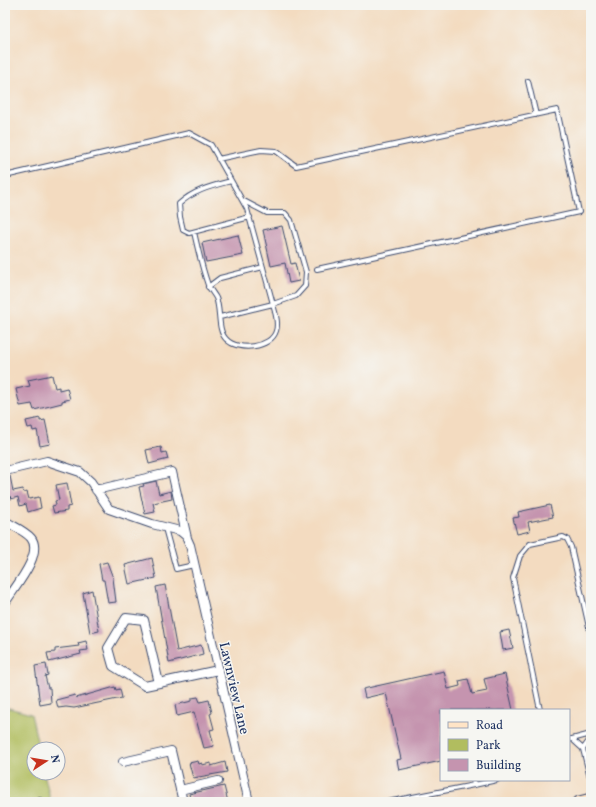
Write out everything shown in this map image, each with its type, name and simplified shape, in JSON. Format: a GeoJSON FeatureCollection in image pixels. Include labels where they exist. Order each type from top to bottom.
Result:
{"type":"FeatureCollection","features":[{"type":"Feature","properties":{"kind":"street"},"geometry":{"type":"LineString","coordinates":[[5,471],[47,462],[80,472],[110,509],[119,514],[180,531],[188,540]]}},
{"type":"Feature","properties":{"kind":"street","name":"Lawnview Lane"},"geometry":{"type":"LineString","coordinates":[[96,490],[172,472],[248,802]]}},
{"type":"Feature","properties":{"kind":"street"},"geometry":{"type":"LineString","coordinates":[[5,521],[29,536],[35,548],[33,558],[5,603]]}},
{"type":"Feature","properties":{"kind":"street"},"geometry":{"type":"LineString","coordinates":[[159,683],[144,620],[126,618],[108,648],[113,666],[145,686],[159,683],[218,670]]}},
{"type":"Feature","properties":{"kind":"street"},"geometry":{"type":"LineString","coordinates":[[123,762],[171,751],[183,802]]}},
{"type":"Feature","properties":{"kind":"street"},"geometry":{"type":"LineString","coordinates":[[180,790],[218,781]]}},
{"type":"Feature","properties":{"kind":"street"},"geometry":{"type":"LineString","coordinates":[[579,802],[591,799]]}},
{"type":"Feature","properties":{"kind":"lane"},"geometry":{"type":"LineString","coordinates":[[528,81],[536,115]]}},
{"type":"Feature","properties":{"kind":"lane"},"geometry":{"type":"LineString","coordinates":[[218,159],[261,150],[276,151],[296,166],[557,110],[579,212],[317,269]]}},
{"type":"Feature","properties":{"kind":"lane"},"geometry":{"type":"LineString","coordinates":[[5,176],[189,133],[211,145],[250,217],[278,320],[276,332],[267,342],[254,346],[236,346],[226,339],[216,299],[208,287],[194,232]]}},
{"type":"Feature","properties":{"kind":"lane"},"geometry":{"type":"LineString","coordinates":[[231,181],[208,187],[189,195],[179,204],[183,230],[189,233],[250,217]]}},
{"type":"Feature","properties":{"kind":"lane"},"geometry":{"type":"LineString","coordinates":[[220,317],[273,304],[296,296],[305,286],[306,272],[292,220],[285,213],[267,213],[242,200]]}},
{"type":"Feature","properties":{"kind":"lane"},"geometry":{"type":"LineString","coordinates":[[208,287],[220,278],[263,267]]}},
{"type":"Feature","properties":{"kind":"lane"},"geometry":{"type":"LineString","coordinates":[[165,528],[176,569],[194,565]]}},
{"type":"Feature","properties":{"kind":"lane"},"geometry":{"type":"LineString","coordinates":[[540,709],[513,578],[520,556],[530,544],[557,538],[567,539],[571,547],[591,636]]}},
{"type":"Feature","properties":{"kind":"lane"},"geometry":{"type":"LineString","coordinates":[[587,618],[591,610]]}},
{"type":"Feature","properties":{"kind":"lane"},"geometry":{"type":"LineString","coordinates":[[570,739],[591,734]]}},
{"type":"Feature","properties":{"kind":"lane"},"geometry":{"type":"LineString","coordinates":[[584,749],[591,738]]}},
{"type":"Feature","properties":{"kind":"lane"},"geometry":{"type":"LineString","coordinates":[[570,739],[584,749],[591,781]]}},
{"type":"Feature","properties":{"kind":"lane"},"geometry":{"type":"LineString","coordinates":[[387,802],[473,782],[485,781]]}},
{"type":"Feature","properties":{"kind":"lane"},"geometry":{"type":"LineString","coordinates":[[26,802],[40,800],[40,802]]}},
{"type":"Feature","properties":{"kind":"green space"},"geometry":{"type":"Polygon","coordinates":[[[5,707],[31,714],[37,741],[26,741],[26,781],[46,781],[51,802],[5,802],[5,707]]]}},
{"type":"Feature","properties":{"kind":"building"},"geometry":{"type":"Polygon","coordinates":[[[282,226],[291,264],[295,263],[299,281],[289,283],[285,263],[271,266],[263,230],[282,226]]]}},
{"type":"Feature","properties":{"kind":"building"},"geometry":{"type":"Polygon","coordinates":[[[238,235],[243,255],[206,262],[202,243],[238,235]]]}},
{"type":"Feature","properties":{"kind":"building"},"geometry":{"type":"Polygon","coordinates":[[[52,375],[55,388],[59,387],[59,390],[67,388],[70,399],[62,401],[62,403],[34,410],[32,404],[20,406],[16,389],[30,386],[28,380],[52,375]]]}},
{"type":"Feature","properties":{"kind":"building"},"geometry":{"type":"Polygon","coordinates":[[[40,418],[40,421],[45,420],[50,444],[40,446],[37,430],[33,431],[32,427],[28,428],[26,421],[40,418]]]}},
{"type":"Feature","properties":{"kind":"building"},"geometry":{"type":"Polygon","coordinates":[[[161,447],[162,453],[166,452],[168,459],[149,464],[146,450],[161,447]]]}},
{"type":"Feature","properties":{"kind":"building"},"geometry":{"type":"Polygon","coordinates":[[[5,476],[10,476],[13,491],[23,489],[24,493],[27,492],[29,499],[39,497],[41,508],[28,512],[26,504],[20,506],[18,497],[11,499],[10,496],[5,497],[5,476]]]}},
{"type":"Feature","properties":{"kind":"building"},"geometry":{"type":"Polygon","coordinates":[[[156,481],[159,494],[171,491],[172,499],[153,503],[155,512],[145,514],[139,487],[144,486],[143,484],[156,481]]]}},
{"type":"Feature","properties":{"kind":"building"},"geometry":{"type":"Polygon","coordinates":[[[67,483],[71,506],[67,507],[67,511],[54,513],[52,506],[56,505],[55,501],[59,500],[56,485],[67,483]]]}},
{"type":"Feature","properties":{"kind":"building"},"geometry":{"type":"Polygon","coordinates":[[[550,505],[553,517],[528,522],[530,531],[517,534],[513,518],[519,517],[518,512],[550,505]]]}},
{"type":"Feature","properties":{"kind":"building"},"geometry":{"type":"Polygon","coordinates":[[[152,558],[156,578],[129,584],[125,565],[152,558]]]}},
{"type":"Feature","properties":{"kind":"building"},"geometry":{"type":"Polygon","coordinates":[[[107,562],[113,578],[116,602],[108,603],[104,580],[102,580],[99,564],[107,562]]]}},
{"type":"Feature","properties":{"kind":"building"},"geometry":{"type":"Polygon","coordinates":[[[165,585],[177,651],[201,645],[203,654],[169,663],[156,587],[165,585]]]}},
{"type":"Feature","properties":{"kind":"building"},"geometry":{"type":"Polygon","coordinates":[[[92,590],[99,631],[90,633],[83,593],[92,590]]]}},
{"type":"Feature","properties":{"kind":"building"},"geometry":{"type":"Polygon","coordinates":[[[509,630],[513,648],[503,650],[500,632],[509,630]]]}},
{"type":"Feature","properties":{"kind":"building"},"geometry":{"type":"Polygon","coordinates":[[[86,641],[88,650],[80,651],[81,654],[49,662],[47,653],[55,652],[55,649],[79,646],[78,643],[86,641]]]}},
{"type":"Feature","properties":{"kind":"building"},"geometry":{"type":"Polygon","coordinates":[[[46,664],[48,675],[45,676],[48,688],[50,688],[51,703],[40,705],[35,666],[46,664]]]}},
{"type":"Feature","properties":{"kind":"building"},"geometry":{"type":"Polygon","coordinates":[[[444,671],[448,689],[460,686],[459,681],[468,679],[472,694],[487,691],[484,679],[505,674],[513,709],[440,709],[440,761],[399,770],[397,760],[401,759],[386,693],[365,698],[363,689],[444,671]]]}},
{"type":"Feature","properties":{"kind":"building"},"geometry":{"type":"Polygon","coordinates":[[[115,687],[116,690],[120,689],[122,698],[74,708],[58,708],[56,700],[75,695],[76,698],[115,687]]]}},
{"type":"Feature","properties":{"kind":"building"},"geometry":{"type":"Polygon","coordinates":[[[198,697],[200,702],[209,700],[212,713],[210,714],[214,729],[210,730],[214,746],[204,748],[194,712],[177,716],[175,705],[192,701],[192,698],[198,697]]]}},
{"type":"Feature","properties":{"kind":"building"},"geometry":{"type":"Polygon","coordinates":[[[198,761],[199,764],[202,763],[202,765],[211,763],[211,766],[225,762],[227,772],[193,778],[189,763],[198,761]]]}},
{"type":"Feature","properties":{"kind":"building"},"geometry":{"type":"Polygon","coordinates":[[[224,786],[228,802],[191,802],[189,794],[224,786]]]}}]}
